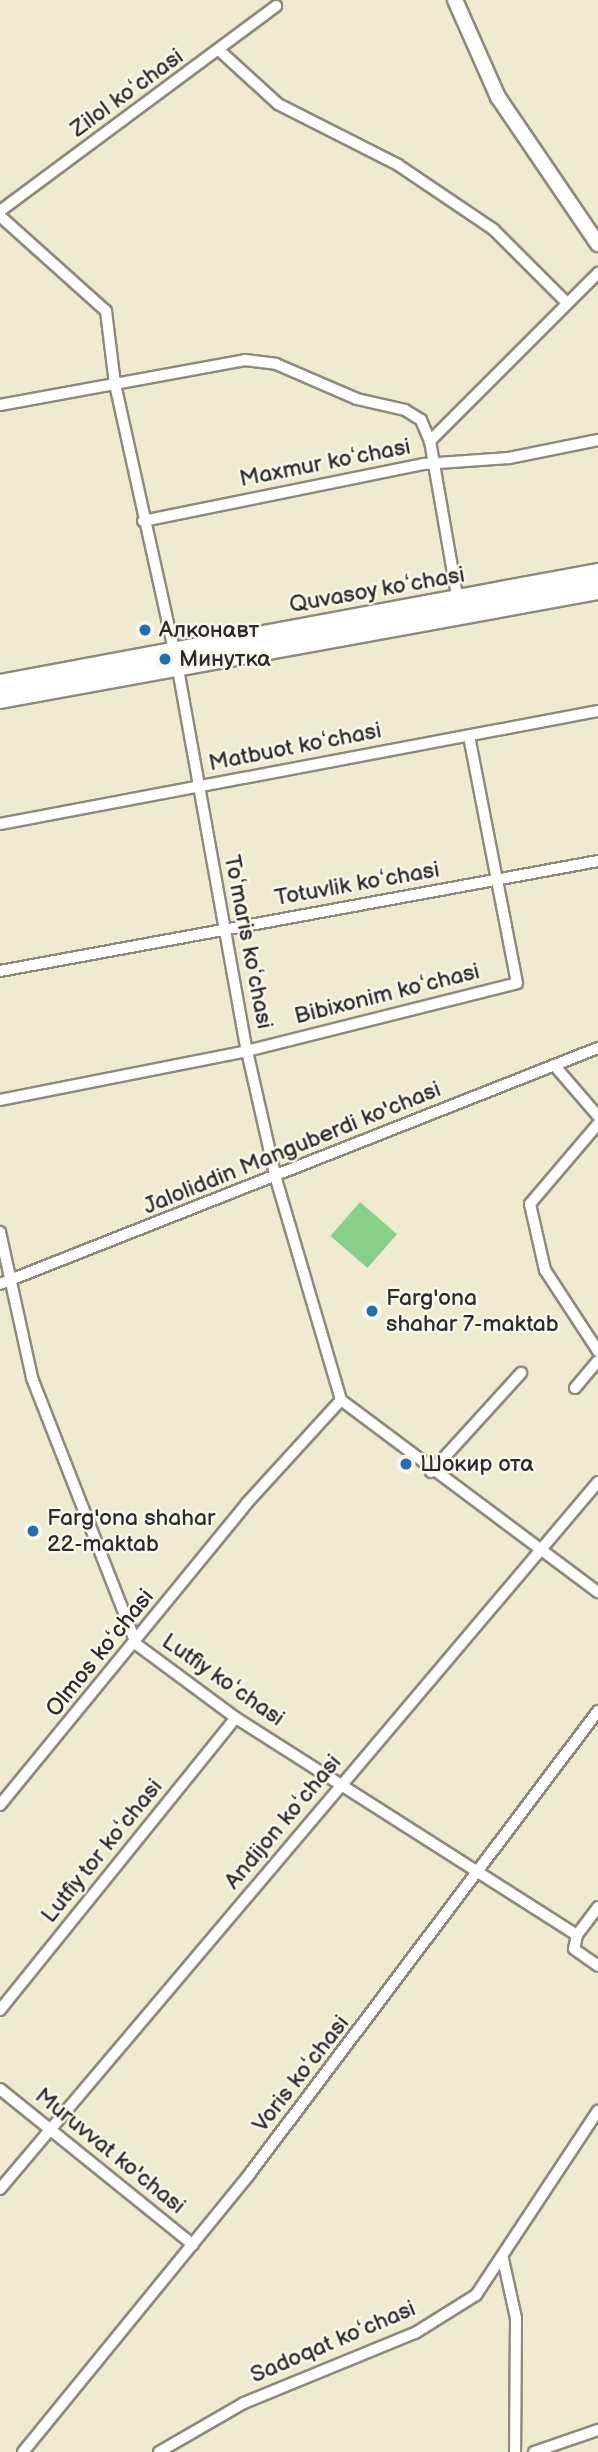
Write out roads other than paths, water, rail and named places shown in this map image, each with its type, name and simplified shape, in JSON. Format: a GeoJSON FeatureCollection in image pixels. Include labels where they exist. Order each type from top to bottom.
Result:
{"type":"FeatureCollection","features":[{"type":"Feature","properties":{"kind":"main road","name":"Quvasoy koʻchasi"},"geometry":{"type":"LineString","coordinates":[[0,699],[598,573]]}},
{"type":"Feature","properties":{"kind":"main road","name":"Quvasoy koʻchasi"},"geometry":{"type":"LineString","coordinates":[[0,684],[175,661],[598,590]]}},
{"type":"Feature","properties":{"kind":"street"},"geometry":{"type":"LineString","coordinates":[[455,0],[498,97],[598,244]]}},
{"type":"Feature","properties":{"kind":"street","name":"Zilol koʻchasi"},"geometry":{"type":"LineString","coordinates":[[0,213],[220,51],[275,6]]}},
{"type":"Feature","properties":{"kind":"street"},"geometry":{"type":"LineString","coordinates":[[220,51],[278,104],[398,165],[493,229],[567,303]]}},
{"type":"Feature","properties":{"kind":"street","name":"Toʻmaris koʻchasi"},"geometry":{"type":"LineString","coordinates":[[0,213],[106,311],[115,384],[175,661],[247,1051],[275,1179],[341,1400]]}},
{"type":"Feature","properties":{"kind":"street"},"geometry":{"type":"LineString","coordinates":[[430,441],[598,273]]}},
{"type":"Feature","properties":{"kind":"street"},"geometry":{"type":"LineString","coordinates":[[0,405],[245,360],[276,363],[357,399],[405,410],[421,420],[430,441],[453,602]]}},
{"type":"Feature","properties":{"kind":"street","name":"Maxmur koʻchasi"},"geometry":{"type":"LineString","coordinates":[[143,521],[424,464],[433,468],[598,440]]}},
{"type":"Feature","properties":{"kind":"street","name":"Matbuot koʻchasi"},"geometry":{"type":"LineString","coordinates":[[0,824],[598,711]]}},
{"type":"Feature","properties":{"kind":"street"},"geometry":{"type":"LineString","coordinates":[[469,736],[496,880]]}},
{"type":"Feature","properties":{"kind":"street","name":"Totuvlik koʻchasi"},"geometry":{"type":"LineString","coordinates":[[0,971],[598,861]]}},
{"type":"Feature","properties":{"kind":"street","name":"Bibixonim koʻchasi"},"geometry":{"type":"LineString","coordinates":[[0,1100],[247,1051],[517,983],[496,880]]}},
{"type":"Feature","properties":{"kind":"street","name":"Jaloliddin Manguberdi ko'chasi"},"geometry":{"type":"LineString","coordinates":[[4,1283],[275,1179],[598,1048]]}},
{"type":"Feature","properties":{"kind":"street"},"geometry":{"type":"LineString","coordinates":[[554,1065],[598,1116]]}},
{"type":"Feature","properties":{"kind":"street"},"geometry":{"type":"LineString","coordinates":[[598,1124],[530,1204],[545,1270],[598,1350]]}},
{"type":"Feature","properties":{"kind":"street","name":"Lutfiy koʻchasi"},"geometry":{"type":"LineString","coordinates":[[0,1232],[4,1283],[32,1378],[135,1644],[236,1718],[577,1935]]}},
{"type":"Feature","properties":{"kind":"street"},"geometry":{"type":"LineString","coordinates":[[575,1388],[598,1361]]}},
{"type":"Feature","properties":{"kind":"street"},"geometry":{"type":"LineString","coordinates":[[431,1472],[521,1373]]}},
{"type":"Feature","properties":{"kind":"street"},"geometry":{"type":"LineString","coordinates":[[341,1400],[431,1472],[598,1592]]}},
{"type":"Feature","properties":{"kind":"street","name":"Olmos koʻchasi"},"geometry":{"type":"LineString","coordinates":[[0,1805],[135,1644],[247,1503],[341,1400]]}},
{"type":"Feature","properties":{"kind":"street","name":"Andijon koʻchasi"},"geometry":{"type":"LineString","coordinates":[[0,2189],[598,1482]]}},
{"type":"Feature","properties":{"kind":"street","name":"Voris koʻchasi"},"geometry":{"type":"LineString","coordinates":[[23,2452],[193,2245],[598,1711]]}},
{"type":"Feature","properties":{"kind":"street","name":"Lutfiy tor koʻchasi"},"geometry":{"type":"LineString","coordinates":[[0,2010],[236,1718]]}},
{"type":"Feature","properties":{"kind":"street"},"geometry":{"type":"LineString","coordinates":[[598,1908],[577,1935],[574,1949],[598,1966]]}},
{"type":"Feature","properties":{"kind":"street","name":"Muruvvat ko'chasi"},"geometry":{"type":"LineString","coordinates":[[0,2090],[193,2245]]}},
{"type":"Feature","properties":{"kind":"street","name":"Sadoqat koʻchasi"},"geometry":{"type":"LineString","coordinates":[[159,2452],[244,2403],[415,2333],[477,2295],[503,2259],[524,2215],[598,2111]]}},
{"type":"Feature","properties":{"kind":"street"},"geometry":{"type":"LineString","coordinates":[[503,2259],[519,2363],[515,2452]]}},
{"type":"Feature","properties":{"kind":"street"},"geometry":{"type":"LineString","coordinates":[[534,2452],[598,2430]]}},
{"type":"Feature","properties":{"kind":"place","name":"Алконавт"},"geometry":{"type":"Point","coordinates":[145,630]}},
{"type":"Feature","properties":{"kind":"place","name":"Минутка"},"geometry":{"type":"Point","coordinates":[165,659]}},
{"type":"Feature","properties":{"kind":"place","name":"Farg'ona shahar 7-maktab"},"geometry":{"type":"Point","coordinates":[372,1311]}},
{"type":"Feature","properties":{"kind":"place","name":"Шокир ота"},"geometry":{"type":"Point","coordinates":[406,1464]}},
{"type":"Feature","properties":{"kind":"place","name":"Farg'ona shahar 22-maktab"},"geometry":{"type":"Point","coordinates":[33,1531]}}]}
